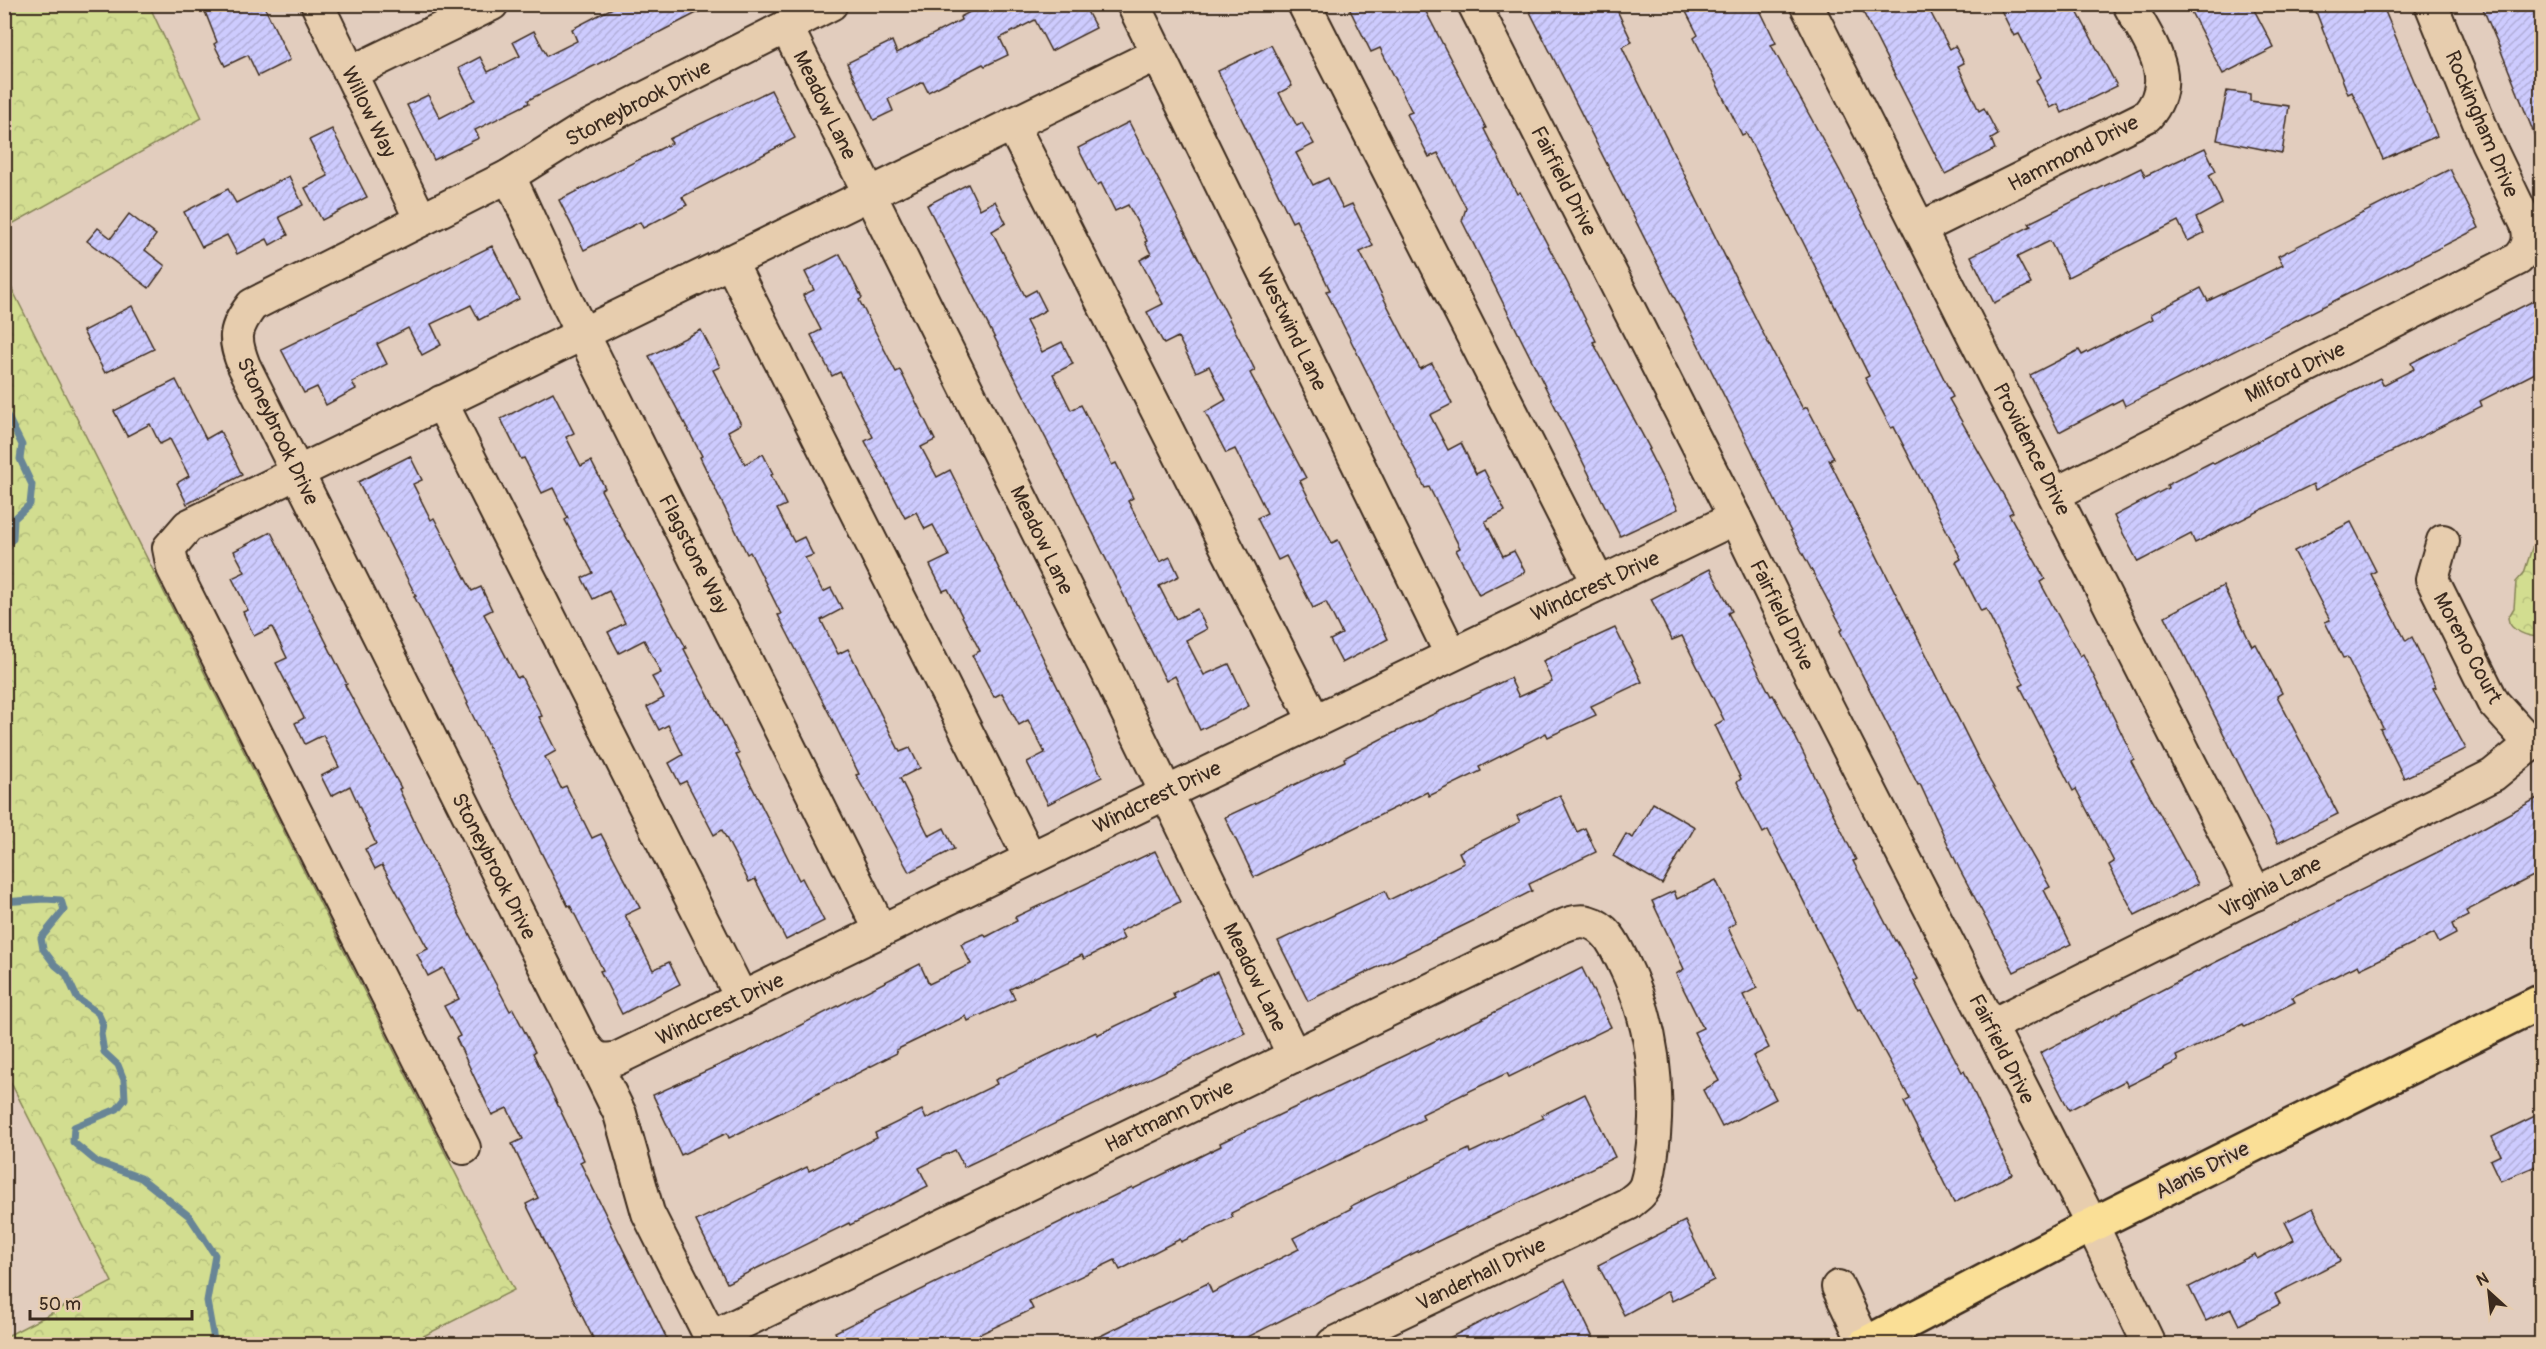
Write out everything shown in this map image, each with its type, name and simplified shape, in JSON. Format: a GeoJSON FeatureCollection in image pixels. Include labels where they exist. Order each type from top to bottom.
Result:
{"type":"FeatureCollection","features":[{"type":"Feature","properties":{"kind":"main road","name":"Alanis Drive"},"geometry":{"type":"LineString","coordinates":[[1865,1344],[2092,1225],[2541,1001]]}},
{"type":"Feature","properties":{"kind":"street","name":"Willow Way"},"geometry":{"type":"LineString","coordinates":[[317,4],[421,220]]}},
{"type":"Feature","properties":{"kind":"street"},"geometry":{"type":"LineString","coordinates":[[350,73],[492,4]]}},
{"type":"Feature","properties":{"kind":"street","name":"Stoneybrook Drive"},"geometry":{"type":"LineString","coordinates":[[712,1341],[648,1213],[620,1114],[244,366],[236,345],[238,323],[252,305],[509,176],[582,130],[831,4]]}},
{"type":"Feature","properties":{"kind":"street","name":"Westwind Lane"},"geometry":{"type":"LineString","coordinates":[[1133,4],[1451,654]]}},
{"type":"Feature","properties":{"kind":"street"},"geometry":{"type":"LineString","coordinates":[[1304,4],[1599,584]]}},
{"type":"Feature","properties":{"kind":"street","name":"Fairfield Drive"},"geometry":{"type":"LineString","coordinates":[[1474,4],[1735,518],[1814,681],[2092,1225],[2149,1344]]}},
{"type":"Feature","properties":{"kind":"street","name":"Providence Drive"},"geometry":{"type":"LineString","coordinates":[[1806,4],[2256,894]]}},
{"type":"Feature","properties":{"kind":"street","name":"Hammond Drive"},"geometry":{"type":"LineString","coordinates":[[1921,228],[2147,116],[2159,99],[2163,80],[2160,66],[2129,4]]}},
{"type":"Feature","properties":{"kind":"street","name":"Rockingham Drive"},"geometry":{"type":"LineString","coordinates":[[2431,4],[2487,142],[2527,225],[2529,244]]}},
{"type":"Feature","properties":{"kind":"street","name":"Meadow Lane"},"geometry":{"type":"LineString","coordinates":[[786,26],[1166,792],[1294,1056]]}},
{"type":"Feature","properties":{"kind":"street"},"geometry":{"type":"LineString","coordinates":[[464,1148],[172,568],[169,548],[188,526],[1157,54]]}},
{"type":"Feature","properties":{"kind":"street"},"geometry":{"type":"LineString","coordinates":[[1012,124],[1314,720]]}},
{"type":"Feature","properties":{"kind":"street","name":"Flagstone Way"},"geometry":{"type":"LineString","coordinates":[[509,176],[583,333],[881,931]]}},
{"type":"Feature","properties":{"kind":"street","name":"Milford Drive"},"geometry":{"type":"LineString","coordinates":[[2055,494],[2518,259],[2529,244]]}},
{"type":"Feature","properties":{"kind":"street"},"geometry":{"type":"LineString","coordinates":[[730,261],[1030,858]]}},
{"type":"Feature","properties":{"kind":"street"},"geometry":{"type":"LineString","coordinates":[[441,402],[742,999]]}},
{"type":"Feature","properties":{"kind":"street","name":"Windcrest Drive"},"geometry":{"type":"LineString","coordinates":[[587,1050],[602,1061],[616,1059],[1735,518]]}},
{"type":"Feature","properties":{"kind":"street","name":"Moreno Court"},"geometry":{"type":"LineString","coordinates":[[2443,540],[2432,579],[2493,702],[2537,740]]}},
{"type":"Feature","properties":{"kind":"street","name":"Virginia Lane"},"geometry":{"type":"LineString","coordinates":[[1990,1026],[2493,775],[2537,740]]}},
{"type":"Feature","properties":{"kind":"street","name":"Hartmann Drive"},"geometry":{"type":"LineString","coordinates":[[712,1341],[1567,924],[1587,922],[1601,928],[1609,936],[1619,953],[1641,1007],[1650,1041],[1655,1076],[1656,1112],[1652,1156],[1646,1185],[1640,1195],[1628,1204]]}},
{"type":"Feature","properties":{"kind":"street","name":"Vanderhall Drive"},"geometry":{"type":"LineString","coordinates":[[1335,1344],[1628,1204]]}},
{"type":"Feature","properties":{"kind":"street"},"geometry":{"type":"LineString","coordinates":[[1838,1287],[1865,1344]]}},
{"type":"Feature","properties":{"kind":"green space"},"geometry":{"type":"Polygon","coordinates":[[[5,4],[149,5],[202,118],[5,228],[5,4]]]}},
{"type":"Feature","properties":{"kind":"green space"},"geometry":{"type":"Polygon","coordinates":[[[5,275],[514,1290],[408,1344],[5,1344],[5,1337],[112,1282],[5,1071],[5,275]]]}},
{"type":"Feature","properties":{"kind":"green space"},"geometry":{"type":"Polygon","coordinates":[[[2541,535],[2541,636],[2536,636],[2526,635],[2516,630],[2509,623],[2508,618],[2514,608],[2516,582],[2524,573],[2532,548],[2541,535]]]}},
{"type":"Feature","properties":{"kind":"building"},"geometry":{"type":"Polygon","coordinates":[[[202,4],[263,4],[290,60],[258,76],[248,55],[225,66],[214,44],[217,42],[202,4]]]}},
{"type":"Feature","properties":{"kind":"building"},"geometry":{"type":"Polygon","coordinates":[[[620,4],[714,4],[528,100],[529,103],[475,130],[479,138],[434,160],[407,105],[428,95],[440,118],[475,100],[459,68],[480,57],[488,72],[520,56],[513,42],[534,31],[547,56],[577,41],[572,29],[620,4]]]}},
{"type":"Feature","properties":{"kind":"building"},"geometry":{"type":"Polygon","coordinates":[[[985,4],[1083,4],[1096,28],[1051,51],[1035,20],[1000,38],[1008,55],[985,66],[983,64],[928,92],[923,82],[888,99],[893,111],[874,120],[847,63],[892,41],[897,53],[961,20],[960,17],[985,4]]]}},
{"type":"Feature","properties":{"kind":"building"},"geometry":{"type":"Polygon","coordinates":[[[1347,4],[1422,4],[1517,194],[1520,192],[1567,282],[1596,341],[1593,342],[1650,449],[1648,450],[1678,509],[1620,536],[1462,221],[1466,208],[1438,153],[1429,157],[1407,114],[1412,112],[1380,48],[1371,52],[1347,4]]]}},
{"type":"Feature","properties":{"kind":"building"},"geometry":{"type":"Polygon","coordinates":[[[1526,4],[1614,4],[1632,42],[1622,47],[1634,73],[1765,337],[1803,409],[1807,407],[1834,458],[1829,460],[1985,772],[2050,887],[2044,890],[2071,944],[2014,972],[1959,868],[1920,784],[1918,785],[1840,631],[1843,629],[1779,509],[1751,449],[1526,4]]]}},
{"type":"Feature","properties":{"kind":"building"},"geometry":{"type":"Polygon","coordinates":[[[1682,4],[1757,4],[1776,43],[1771,45],[1840,171],[1953,397],[1949,399],[2013,512],[2009,514],[2045,579],[2040,582],[2080,656],[2083,654],[2134,759],[2131,761],[2198,884],[2135,915],[2109,865],[2114,862],[2076,789],[2073,791],[2020,686],[2024,684],[1986,609],[1981,611],[1956,562],[1961,559],[1894,427],[1891,428],[1865,378],[1869,376],[1803,242],[1746,133],[1742,135],[1694,38],[1698,35],[1682,4]]]}},
{"type":"Feature","properties":{"kind":"building"},"geometry":{"type":"Polygon","coordinates":[[[1859,4],[1926,4],[1950,49],[1955,46],[1964,63],[1958,66],[1979,111],[1984,108],[1998,135],[1991,139],[1995,149],[1945,174],[1859,4]]]}},
{"type":"Feature","properties":{"kind":"building"},"geometry":{"type":"Polygon","coordinates":[[[1998,4],[2073,4],[2117,86],[2062,113],[2058,104],[2050,108],[2036,80],[2041,77],[2019,34],[2014,36],[1998,4]]]}},
{"type":"Feature","properties":{"kind":"building"},"geometry":{"type":"Polygon","coordinates":[[[2187,4],[2251,4],[2274,48],[2223,74],[2187,4]]]}},
{"type":"Feature","properties":{"kind":"building"},"geometry":{"type":"Polygon","coordinates":[[[2313,4],[2382,4],[2437,136],[2383,159],[2352,92],[2348,94],[2313,4]]]}},
{"type":"Feature","properties":{"kind":"building"},"geometry":{"type":"Polygon","coordinates":[[[2481,4],[2541,4],[2541,151],[2501,51],[2481,4]]]}},
{"type":"Feature","properties":{"kind":"building"},"geometry":{"type":"Polygon","coordinates":[[[1271,45],[1292,86],[1279,93],[1297,126],[1302,123],[1314,144],[1296,153],[1313,185],[1328,178],[1343,208],[1352,204],[1373,246],[1360,252],[1420,369],[1432,363],[1452,404],[1430,415],[1448,450],[1461,443],[1476,474],[1484,470],[1505,511],[1485,521],[1503,556],[1514,551],[1525,572],[1479,595],[1456,550],[1460,548],[1429,487],[1425,488],[1326,291],[1330,290],[1296,220],[1292,222],[1218,71],[1271,45]]]}},
{"type":"Feature","properties":{"kind":"building"},"geometry":{"type":"Polygon","coordinates":[[[771,90],[795,138],[682,197],[687,205],[643,228],[640,222],[584,250],[559,200],[672,143],[669,139],[771,90]]]}},
{"type":"Feature","properties":{"kind":"building"},"geometry":{"type":"Polygon","coordinates":[[[2227,91],[2250,94],[2250,101],[2289,106],[2282,153],[2217,140],[2227,91]]]}},
{"type":"Feature","properties":{"kind":"building"},"geometry":{"type":"Polygon","coordinates":[[[1129,122],[1255,370],[1250,373],[1306,478],[1300,481],[1332,543],[1338,540],[1388,639],[1342,663],[1330,640],[1342,634],[1326,602],[1313,608],[1286,556],[1278,560],[1257,518],[1267,513],[1235,449],[1226,453],[1205,412],[1226,400],[1209,366],[1196,372],[1178,337],[1164,344],[1147,312],[1163,304],[1140,260],[1151,254],[1145,242],[1147,241],[1128,205],[1115,211],[1101,183],[1097,185],[1078,148],[1129,122]]]}},
{"type":"Feature","properties":{"kind":"building"},"geometry":{"type":"Polygon","coordinates":[[[332,129],[367,197],[322,220],[305,188],[328,176],[309,140],[332,129]]]}},
{"type":"Feature","properties":{"kind":"building"},"geometry":{"type":"Polygon","coordinates":[[[2205,148],[2216,171],[2209,175],[2222,204],[2196,218],[2204,233],[2188,241],[2178,221],[2068,277],[2050,241],[2017,257],[2031,284],[1994,303],[1971,256],[2031,226],[2029,223],[2141,168],[2145,176],[2205,148]]]}},
{"type":"Feature","properties":{"kind":"building"},"geometry":{"type":"Polygon","coordinates":[[[2450,169],[2479,228],[2125,406],[2122,399],[2059,432],[2030,375],[2079,350],[2082,355],[2153,319],[2151,314],[2201,288],[2208,301],[2283,265],[2278,256],[2450,169]]]}},
{"type":"Feature","properties":{"kind":"building"},"geometry":{"type":"Polygon","coordinates":[[[289,176],[303,205],[279,217],[288,235],[270,245],[267,239],[237,254],[227,235],[202,247],[184,212],[228,189],[236,203],[289,176]]]}},
{"type":"Feature","properties":{"kind":"building"},"geometry":{"type":"Polygon","coordinates":[[[968,184],[980,209],[995,201],[1006,223],[992,231],[1025,296],[1036,290],[1046,310],[1026,321],[1042,352],[1062,342],[1073,364],[1053,374],[1071,410],[1081,405],[1112,465],[1116,463],[1133,498],[1128,501],[1160,562],[1170,557],[1179,576],[1159,586],[1176,619],[1197,609],[1207,629],[1186,640],[1204,675],[1229,664],[1249,706],[1200,730],[1175,676],[1166,681],[927,205],[968,184]]]}},
{"type":"Feature","properties":{"kind":"building"},"geometry":{"type":"Polygon","coordinates":[[[129,214],[156,235],[145,250],[165,266],[149,288],[87,241],[98,228],[111,238],[129,214]]]}},
{"type":"Feature","properties":{"kind":"building"},"geometry":{"type":"Polygon","coordinates":[[[492,246],[519,299],[479,320],[471,305],[431,324],[441,345],[422,355],[408,328],[377,344],[387,364],[352,382],[356,389],[326,405],[317,387],[304,393],[281,349],[492,246]]]}},
{"type":"Feature","properties":{"kind":"building"},"geometry":{"type":"Polygon","coordinates":[[[840,254],[862,298],[859,300],[896,372],[900,370],[935,440],[921,447],[937,477],[950,470],[1102,777],[1048,804],[1027,762],[1045,753],[1028,720],[1019,725],[1002,693],[994,697],[972,655],[980,651],[948,589],[943,591],[930,565],[949,556],[933,525],[925,529],[916,512],[905,518],[865,441],[873,437],[840,372],[832,376],[811,335],[821,330],[803,295],[814,290],[805,272],[840,254]]]}},
{"type":"Feature","properties":{"kind":"building"},"geometry":{"type":"Polygon","coordinates":[[[2541,297],[2541,370],[2480,401],[2482,406],[2315,490],[2313,484],[2195,543],[2191,534],[2138,562],[2114,516],[2168,488],[2167,485],[2212,462],[2214,464],[2380,378],[2383,385],[2414,369],[2411,363],[2541,297]]]}},
{"type":"Feature","properties":{"kind":"building"},"geometry":{"type":"Polygon","coordinates":[[[132,306],[154,349],[105,373],[83,331],[132,306]]]}},
{"type":"Feature","properties":{"kind":"building"},"geometry":{"type":"Polygon","coordinates":[[[701,330],[720,367],[713,370],[741,424],[728,431],[745,464],[763,454],[786,505],[777,509],[794,542],[804,537],[813,555],[805,558],[823,592],[831,588],[842,609],[821,620],[838,654],[848,649],[900,752],[910,748],[920,768],[900,778],[929,836],[944,828],[954,849],[909,872],[856,775],[859,774],[778,615],[781,614],[750,552],[747,554],[700,457],[702,456],[649,356],[701,330]]]}},
{"type":"Feature","properties":{"kind":"building"},"geometry":{"type":"Polygon","coordinates":[[[176,380],[206,439],[220,431],[242,475],[187,504],[177,483],[189,476],[170,439],[160,444],[150,424],[127,436],[114,411],[176,380]]]}},
{"type":"Feature","properties":{"kind":"building"},"geometry":{"type":"Polygon","coordinates":[[[553,392],[574,433],[566,437],[581,466],[591,461],[605,488],[601,490],[686,648],[684,649],[739,754],[736,755],[799,880],[802,878],[824,921],[786,940],[755,879],[749,882],[722,830],[714,835],[686,781],[680,784],[669,763],[683,755],[668,725],[659,730],[647,707],[664,698],[652,677],[661,673],[644,640],[619,653],[608,632],[625,623],[609,591],[593,599],[582,578],[593,573],[565,520],[568,518],[553,488],[542,493],[524,458],[521,459],[501,419],[553,392]]]}},
{"type":"Feature","properties":{"kind":"building"},"geometry":{"type":"Polygon","coordinates":[[[410,456],[422,480],[413,484],[431,520],[434,518],[472,591],[481,587],[492,610],[484,614],[517,678],[521,676],[542,716],[539,717],[556,751],[545,757],[561,788],[566,786],[592,838],[601,834],[640,908],[625,915],[653,970],[669,962],[680,984],[622,1014],[600,971],[603,970],[570,905],[568,906],[358,482],[410,456]]]}},
{"type":"Feature","properties":{"kind":"building"},"geometry":{"type":"Polygon","coordinates":[[[2351,522],[2376,571],[2371,574],[2406,641],[2412,637],[2436,687],[2433,688],[2466,749],[2404,778],[2380,729],[2383,728],[2347,657],[2343,658],[2325,622],[2330,620],[2294,551],[2351,522]]]}},
{"type":"Feature","properties":{"kind":"building"},"geometry":{"type":"Polygon","coordinates":[[[271,532],[347,684],[345,685],[401,788],[399,789],[450,897],[510,1011],[513,1009],[535,1052],[533,1053],[584,1160],[580,1162],[667,1339],[657,1344],[596,1344],[526,1204],[538,1198],[512,1144],[523,1139],[507,1108],[492,1115],[456,1038],[460,1036],[444,1006],[459,999],[443,968],[428,976],[417,954],[428,949],[382,865],[375,869],[365,849],[376,844],[350,786],[331,796],[321,776],[339,767],[323,735],[305,744],[295,723],[304,718],[276,663],[287,658],[272,627],[254,636],[243,612],[248,610],[232,578],[245,572],[234,551],[271,532]]]}},
{"type":"Feature","properties":{"kind":"building"},"geometry":{"type":"Polygon","coordinates":[[[1710,569],[1732,611],[1728,613],[1771,696],[1773,695],[1795,736],[1856,860],[1853,861],[1895,941],[1918,979],[1914,981],[1962,1072],[1964,1071],[2012,1174],[1954,1203],[1904,1102],[1910,1099],[1861,1009],[1858,1010],[1768,830],[1763,833],[1737,782],[1741,779],[1715,725],[1724,720],[1682,636],[1672,640],[1651,599],[1710,569]]]}},
{"type":"Feature","properties":{"kind":"building"},"geometry":{"type":"Polygon","coordinates":[[[2223,586],[2252,646],[2256,644],[2282,693],[2277,696],[2338,814],[2278,843],[2165,616],[2223,586]]]}},
{"type":"Feature","properties":{"kind":"building"},"geometry":{"type":"Polygon","coordinates":[[[1615,628],[1642,682],[1591,706],[1596,715],[1548,737],[1546,733],[1479,767],[1481,771],[1429,796],[1427,792],[1254,877],[1225,817],[1345,761],[1344,758],[1383,738],[1510,678],[1519,697],[1552,682],[1543,661],[1615,628]]]}},
{"type":"Feature","properties":{"kind":"building"},"geometry":{"type":"Polygon","coordinates":[[[1560,795],[1577,832],[1585,828],[1596,852],[1529,884],[1532,891],[1308,1001],[1278,941],[1385,891],[1389,900],[1464,863],[1459,852],[1520,822],[1517,816],[1560,795]]]}},
{"type":"Feature","properties":{"kind":"building"},"geometry":{"type":"Polygon","coordinates":[[[2541,796],[2541,872],[2466,911],[2468,916],[2452,924],[2456,934],[2439,943],[2434,933],[2360,969],[2358,965],[2292,997],[2295,1002],[2245,1027],[2243,1024],[2176,1056],[2178,1061],[2128,1086],[2125,1081],[2069,1110],[2040,1053],[2212,964],[2448,847],[2541,796]]]}},
{"type":"Feature","properties":{"kind":"building"},"geometry":{"type":"Polygon","coordinates":[[[1653,803],[1695,827],[1662,884],[1613,856],[1626,834],[1633,838],[1653,803]]]}},
{"type":"Feature","properties":{"kind":"building"},"geometry":{"type":"Polygon","coordinates":[[[1155,851],[1180,902],[1120,931],[1124,939],[1084,959],[1082,955],[1010,989],[1015,999],[968,1021],[966,1016],[896,1050],[897,1053],[729,1138],[727,1133],[681,1155],[653,1095],[750,1051],[920,964],[929,984],[971,964],[961,944],[984,934],[986,937],[1017,921],[1015,917],[1155,851]]]}},
{"type":"Feature","properties":{"kind":"building"},"geometry":{"type":"Polygon","coordinates":[[[1716,880],[1736,923],[1728,928],[1757,988],[1743,995],[1769,1048],[1753,1056],[1776,1099],[1722,1127],[1703,1090],[1719,1081],[1694,1032],[1703,1028],[1676,974],[1684,969],[1652,901],[1674,891],[1677,899],[1716,880]]]}},
{"type":"Feature","properties":{"kind":"building"},"geometry":{"type":"Polygon","coordinates":[[[1582,968],[1611,1027],[1509,1077],[1507,1073],[1422,1114],[1424,1119],[1231,1213],[1233,1217],[1181,1242],[1180,1239],[1120,1270],[1115,1260],[1029,1301],[1033,1309],[959,1344],[841,1344],[835,1332],[1132,1187],[1133,1189],[1221,1146],[1220,1143],[1481,1019],[1582,968]]]}},
{"type":"Feature","properties":{"kind":"building"},"geometry":{"type":"Polygon","coordinates":[[[1217,972],[1245,1033],[964,1167],[955,1150],[919,1168],[928,1186],[727,1283],[696,1221],[807,1167],[809,1171],[877,1138],[875,1133],[922,1110],[926,1119],[997,1084],[995,1080],[1096,1032],[1097,1035],[1175,998],[1173,993],[1217,972]]]}},
{"type":"Feature","properties":{"kind":"building"},"geometry":{"type":"Polygon","coordinates":[[[1585,1094],[1615,1157],[1432,1244],[1234,1344],[1084,1344],[1208,1283],[1212,1293],[1299,1249],[1293,1238],[1352,1208],[1351,1206],[1469,1149],[1470,1153],[1544,1118],[1542,1115],[1585,1094]]]}},
{"type":"Feature","properties":{"kind":"building"},"geometry":{"type":"Polygon","coordinates":[[[2541,1113],[2541,1164],[2500,1181],[2490,1160],[2501,1155],[2492,1137],[2541,1113]]]}},
{"type":"Feature","properties":{"kind":"building"},"geometry":{"type":"Polygon","coordinates":[[[2313,1208],[2340,1261],[2275,1294],[2280,1304],[2239,1325],[2231,1309],[2206,1321],[2189,1287],[2255,1254],[2257,1259],[2294,1240],[2285,1222],[2313,1208]]]}},
{"type":"Feature","properties":{"kind":"building"},"geometry":{"type":"Polygon","coordinates":[[[1685,1221],[1714,1280],[1672,1301],[1668,1291],[1624,1315],[1598,1265],[1685,1221]]]}},
{"type":"Feature","properties":{"kind":"building"},"geometry":{"type":"Polygon","coordinates":[[[1565,1280],[1594,1340],[1585,1344],[1437,1344],[1565,1280]]]}},
{"type":"Feature","properties":{"kind":"waterway"},"geometry":{"type":"LineString","coordinates":[[4,409],[22,445],[20,459],[32,485],[30,504],[14,519],[13,539],[4,546]]}},
{"type":"Feature","properties":{"kind":"waterway"},"geometry":{"type":"LineString","coordinates":[[4,902],[61,900],[64,910],[41,938],[43,949],[55,965],[66,974],[77,998],[98,1013],[103,1024],[101,1034],[104,1052],[118,1065],[124,1080],[125,1099],[117,1109],[74,1127],[73,1142],[97,1162],[141,1178],[189,1216],[215,1255],[207,1301],[214,1340],[217,1344]]}}]}
